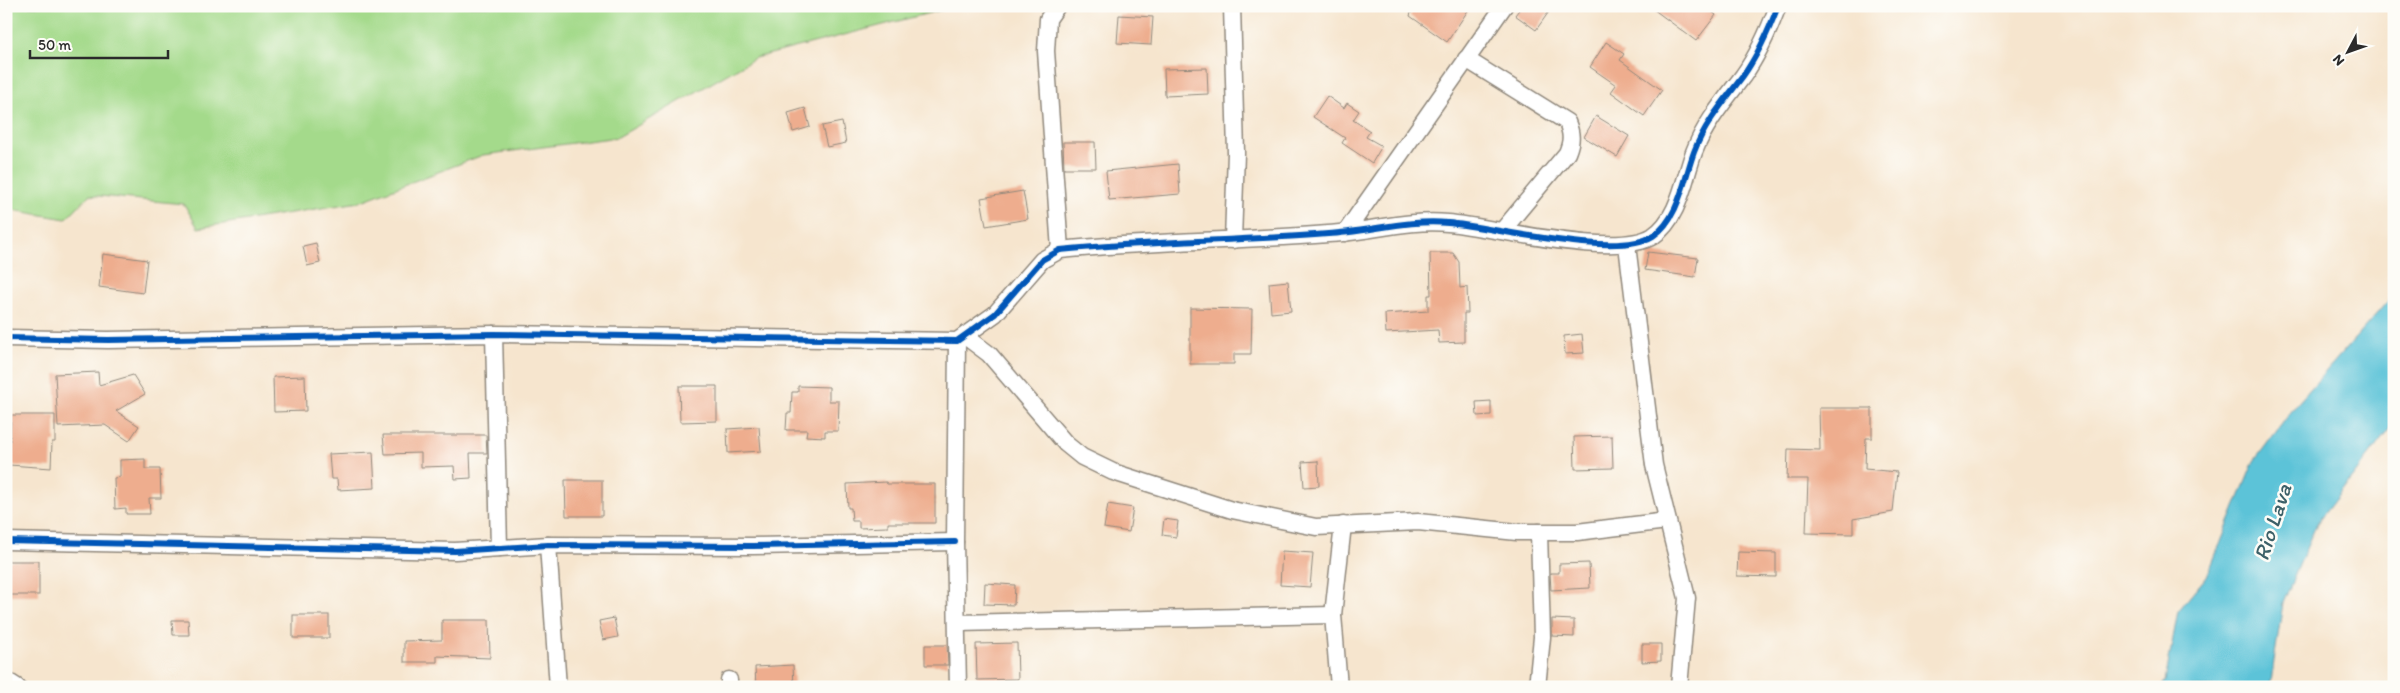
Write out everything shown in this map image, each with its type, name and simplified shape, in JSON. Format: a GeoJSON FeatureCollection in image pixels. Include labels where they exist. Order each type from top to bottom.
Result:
{"type":"FeatureCollection","features":[{"type":"Feature","properties":{"kind":"street"},"geometry":{"type":"LineString","coordinates":[[1057,6],[1048,19],[1046,51],[1060,250]]}},
{"type":"Feature","properties":{"kind":"street"},"geometry":{"type":"LineString","coordinates":[[1232,6],[1236,153],[1234,240]]}},
{"type":"Feature","properties":{"kind":"street"},"geometry":{"type":"LineString","coordinates":[[1345,233],[1504,6]]}},
{"type":"Feature","properties":{"kind":"street"},"geometry":{"type":"LineString","coordinates":[[961,338],[994,314],[1042,260],[1060,250],[1099,246],[1345,233],[1410,223],[1446,222],[1569,241],[1627,245],[1647,239],[1664,226],[1685,181],[1695,150],[1708,124],[1758,52],[1778,6]]}},
{"type":"Feature","properties":{"kind":"street"},"geometry":{"type":"LineString","coordinates":[[1466,58],[1566,122],[1571,132],[1571,142],[1567,153],[1502,231]]}},
{"type":"Feature","properties":{"kind":"street"},"geometry":{"type":"LineString","coordinates":[[1627,245],[1654,465],[1687,598],[1680,687]]}},
{"type":"Feature","properties":{"kind":"street"},"geometry":{"type":"LineString","coordinates":[[6,338],[108,340],[494,334],[961,338],[989,354],[1066,444],[1082,457],[1113,472],[1232,510],[1316,527],[1418,522],[1463,528],[1577,532],[1667,521]]}},
{"type":"Feature","properties":{"kind":"street"},"geometry":{"type":"LineString","coordinates":[[494,334],[499,548]]}},
{"type":"Feature","properties":{"kind":"street"},"geometry":{"type":"LineString","coordinates":[[958,687],[955,542],[961,338]]}},
{"type":"Feature","properties":{"kind":"street"},"geometry":{"type":"LineString","coordinates":[[1339,687],[1333,615],[1343,525]]}},
{"type":"Feature","properties":{"kind":"street"},"geometry":{"type":"LineString","coordinates":[[1537,687],[1542,637],[1539,532]]}},
{"type":"Feature","properties":{"kind":"street"},"geometry":{"type":"LineString","coordinates":[[6,540],[455,551],[548,545],[752,546],[955,542]]}},
{"type":"Feature","properties":{"kind":"street"},"geometry":{"type":"LineString","coordinates":[[548,545],[558,687]]}},
{"type":"Feature","properties":{"kind":"street"},"geometry":{"type":"LineString","coordinates":[[958,623],[1333,615]]}},
{"type":"Feature","properties":{"kind":"street"},"geometry":{"type":"LineString","coordinates":[[6,680],[17,687]]}},
{"type":"Feature","properties":{"kind":"green space"},"geometry":{"type":"Polygon","coordinates":[[[6,6],[944,6],[945,9],[755,58],[618,137],[483,155],[359,202],[198,228],[184,204],[89,195],[66,219],[6,209],[6,6]]]}},
{"type":"Feature","properties":{"kind":"water","name":"Rio Lava"},"geometry":{"type":"Polygon","coordinates":[[[2394,294],[2394,423],[2317,523],[2283,603],[2270,687],[2159,687],[2165,682],[2178,611],[2207,576],[2254,461],[2297,404],[2394,294]]]}},
{"type":"Feature","properties":{"kind":"building"},"geometry":{"type":"Polygon","coordinates":[[[1413,6],[1471,6],[1447,42],[1410,16],[1413,6]]]}},
{"type":"Feature","properties":{"kind":"building"},"geometry":{"type":"Polygon","coordinates":[[[1522,6],[1553,6],[1536,30],[1515,15],[1522,6]]]}},
{"type":"Feature","properties":{"kind":"building"},"geometry":{"type":"Polygon","coordinates":[[[1649,6],[1704,6],[1716,15],[1696,41],[1649,6]]]}},
{"type":"Feature","properties":{"kind":"building"},"geometry":{"type":"Polygon","coordinates":[[[1119,15],[1153,17],[1151,45],[1117,43],[1119,15]]]}},
{"type":"Feature","properties":{"kind":"building"},"geometry":{"type":"Polygon","coordinates":[[[1606,42],[1624,54],[1620,60],[1662,90],[1644,116],[1611,92],[1616,85],[1590,67],[1606,42]]]}},
{"type":"Feature","properties":{"kind":"building"},"geometry":{"type":"Polygon","coordinates":[[[1207,68],[1208,94],[1165,96],[1164,69],[1207,68]]]}},
{"type":"Feature","properties":{"kind":"building"},"geometry":{"type":"Polygon","coordinates":[[[1327,96],[1344,108],[1347,103],[1359,111],[1353,120],[1370,131],[1366,137],[1382,146],[1372,163],[1342,143],[1345,138],[1313,117],[1327,96]]]}},
{"type":"Feature","properties":{"kind":"building"},"geometry":{"type":"Polygon","coordinates":[[[805,108],[810,127],[793,132],[788,113],[805,108]]]}},
{"type":"Feature","properties":{"kind":"building"},"geometry":{"type":"Polygon","coordinates":[[[1596,116],[1629,136],[1617,157],[1584,137],[1596,116]]]}},
{"type":"Feature","properties":{"kind":"building"},"geometry":{"type":"Polygon","coordinates":[[[842,122],[846,143],[827,147],[822,126],[842,122]]]}},
{"type":"Feature","properties":{"kind":"building"},"geometry":{"type":"Polygon","coordinates":[[[1063,142],[1095,142],[1096,168],[1064,168],[1063,142]]]}},
{"type":"Feature","properties":{"kind":"building"},"geometry":{"type":"Polygon","coordinates":[[[1178,164],[1180,194],[1109,200],[1106,171],[1178,164]]]}},
{"type":"Feature","properties":{"kind":"building"},"geometry":{"type":"Polygon","coordinates":[[[1023,191],[1028,219],[986,226],[981,198],[1023,191]]]}},
{"type":"Feature","properties":{"kind":"building"},"geometry":{"type":"Polygon","coordinates":[[[316,243],[320,263],[307,266],[303,246],[316,243]]]}},
{"type":"Feature","properties":{"kind":"building"},"geometry":{"type":"Polygon","coordinates":[[[1648,252],[1698,258],[1695,277],[1645,270],[1648,252]]]}},
{"type":"Feature","properties":{"kind":"building"},"geometry":{"type":"Polygon","coordinates":[[[1430,253],[1453,253],[1459,262],[1460,288],[1467,287],[1468,313],[1464,313],[1464,342],[1439,343],[1438,330],[1386,333],[1385,314],[1428,311],[1428,295],[1431,295],[1430,253]]]}},
{"type":"Feature","properties":{"kind":"building"},"geometry":{"type":"Polygon","coordinates":[[[103,254],[147,260],[143,293],[99,287],[103,254]]]}},
{"type":"Feature","properties":{"kind":"building"},"geometry":{"type":"Polygon","coordinates":[[[1288,281],[1291,311],[1271,313],[1269,283],[1288,281]]]}},
{"type":"Feature","properties":{"kind":"building"},"geometry":{"type":"Polygon","coordinates":[[[1190,308],[1252,309],[1251,354],[1234,354],[1234,364],[1190,364],[1190,308]]]}},
{"type":"Feature","properties":{"kind":"building"},"geometry":{"type":"Polygon","coordinates":[[[1582,334],[1584,353],[1565,354],[1564,336],[1582,334]]]}},
{"type":"Feature","properties":{"kind":"building"},"geometry":{"type":"Polygon","coordinates":[[[98,372],[99,385],[133,375],[145,394],[116,411],[139,426],[129,441],[105,425],[58,427],[55,374],[98,372]]]}},
{"type":"Feature","properties":{"kind":"building"},"geometry":{"type":"Polygon","coordinates":[[[305,376],[306,411],[274,412],[273,377],[305,376]]]}},
{"type":"Feature","properties":{"kind":"building"},"geometry":{"type":"Polygon","coordinates":[[[679,386],[717,386],[717,421],[680,422],[679,386]]]}},
{"type":"Feature","properties":{"kind":"building"},"geometry":{"type":"Polygon","coordinates":[[[798,386],[829,387],[829,401],[839,401],[838,431],[825,431],[825,437],[806,436],[807,430],[786,430],[787,413],[791,413],[792,392],[798,392],[798,386]]]}},
{"type":"Feature","properties":{"kind":"building"},"geometry":{"type":"Polygon","coordinates":[[[1491,401],[1491,415],[1477,416],[1476,402],[1491,401]]]}},
{"type":"Feature","properties":{"kind":"building"},"geometry":{"type":"Polygon","coordinates":[[[1819,408],[1872,408],[1872,438],[1866,438],[1865,469],[1897,472],[1893,512],[1853,519],[1853,534],[1806,533],[1808,479],[1787,479],[1788,449],[1820,450],[1819,408]]]}},
{"type":"Feature","properties":{"kind":"building"},"geometry":{"type":"Polygon","coordinates":[[[11,415],[55,415],[55,442],[52,442],[51,468],[9,465],[11,415]]]}},
{"type":"Feature","properties":{"kind":"building"},"geometry":{"type":"Polygon","coordinates":[[[759,427],[761,451],[728,453],[727,429],[759,427]]]}},
{"type":"Feature","properties":{"kind":"building"},"geometry":{"type":"Polygon","coordinates":[[[383,435],[486,435],[487,453],[470,453],[471,478],[455,479],[454,466],[421,467],[421,453],[385,454],[383,435]]]}},
{"type":"Feature","properties":{"kind":"building"},"geometry":{"type":"Polygon","coordinates":[[[1612,436],[1613,468],[1575,469],[1574,437],[1612,436]]]}},
{"type":"Feature","properties":{"kind":"building"},"geometry":{"type":"Polygon","coordinates":[[[373,452],[375,488],[338,490],[337,479],[331,479],[329,454],[373,452]]]}},
{"type":"Feature","properties":{"kind":"building"},"geometry":{"type":"Polygon","coordinates":[[[145,459],[145,469],[160,469],[161,498],[149,498],[150,514],[126,514],[126,508],[115,509],[114,478],[120,477],[120,460],[145,459]]]}},
{"type":"Feature","properties":{"kind":"building"},"geometry":{"type":"Polygon","coordinates":[[[1318,461],[1319,486],[1304,487],[1302,462],[1318,461]]]}},
{"type":"Feature","properties":{"kind":"building"},"geometry":{"type":"Polygon","coordinates":[[[565,480],[602,480],[602,516],[566,516],[565,480]]]}},
{"type":"Feature","properties":{"kind":"building"},"geometry":{"type":"Polygon","coordinates":[[[886,482],[887,484],[935,484],[935,523],[888,523],[888,527],[859,528],[859,521],[852,521],[851,508],[848,508],[847,484],[886,482]]]}},
{"type":"Feature","properties":{"kind":"building"},"geometry":{"type":"Polygon","coordinates":[[[1108,504],[1133,508],[1129,532],[1104,528],[1108,504]]]}},
{"type":"Feature","properties":{"kind":"building"},"geometry":{"type":"Polygon","coordinates":[[[1164,519],[1178,521],[1176,537],[1162,535],[1164,519]]]}},
{"type":"Feature","properties":{"kind":"building"},"geometry":{"type":"Polygon","coordinates":[[[1282,551],[1313,553],[1310,587],[1280,585],[1282,551]]]}},
{"type":"Feature","properties":{"kind":"building"},"geometry":{"type":"Polygon","coordinates":[[[1738,552],[1776,553],[1776,577],[1737,576],[1738,552]]]}},
{"type":"Feature","properties":{"kind":"building"},"geometry":{"type":"Polygon","coordinates":[[[6,561],[39,561],[39,595],[6,595],[6,561]]]}},
{"type":"Feature","properties":{"kind":"building"},"geometry":{"type":"Polygon","coordinates":[[[1589,563],[1590,588],[1551,590],[1550,573],[1559,573],[1559,564],[1589,563]]]}},
{"type":"Feature","properties":{"kind":"building"},"geometry":{"type":"Polygon","coordinates":[[[985,583],[1015,585],[1014,605],[984,604],[985,583]]]}},
{"type":"Feature","properties":{"kind":"building"},"geometry":{"type":"Polygon","coordinates":[[[293,615],[329,615],[329,638],[293,638],[293,615]]]}},
{"type":"Feature","properties":{"kind":"building"},"geometry":{"type":"Polygon","coordinates":[[[614,618],[618,637],[603,640],[599,621],[614,618]]]}},
{"type":"Feature","properties":{"kind":"building"},"geometry":{"type":"Polygon","coordinates":[[[1552,619],[1574,620],[1574,637],[1552,636],[1552,619]]]}},
{"type":"Feature","properties":{"kind":"building"},"geometry":{"type":"Polygon","coordinates":[[[172,620],[188,620],[189,635],[173,635],[172,620]]]}},
{"type":"Feature","properties":{"kind":"building"},"geometry":{"type":"Polygon","coordinates":[[[442,620],[489,620],[490,658],[437,656],[437,662],[404,662],[404,641],[442,640],[442,620]]]}},
{"type":"Feature","properties":{"kind":"building"},"geometry":{"type":"Polygon","coordinates":[[[1017,643],[1018,679],[977,680],[976,644],[1017,643]]]}},
{"type":"Feature","properties":{"kind":"building"},"geometry":{"type":"Polygon","coordinates":[[[1642,644],[1661,644],[1661,661],[1642,662],[1642,644]]]}},
{"type":"Feature","properties":{"kind":"building"},"geometry":{"type":"Polygon","coordinates":[[[925,645],[947,645],[948,665],[925,665],[925,645]]]}},
{"type":"Feature","properties":{"kind":"building"},"geometry":{"type":"Polygon","coordinates":[[[793,665],[794,687],[756,687],[755,667],[793,665]]]}},
{"type":"Feature","properties":{"kind":"cycle path"},"geometry":{"type":"LineString","coordinates":[[6,338],[108,340],[494,334],[957,341],[995,314],[1042,260],[1060,250],[1328,234],[1433,222],[1584,243],[1612,244],[1635,242],[1653,236],[1669,220],[1680,198],[1694,152],[1704,131],[1754,60],[1778,6]]}},
{"type":"Feature","properties":{"kind":"cycle path"},"geometry":{"type":"LineString","coordinates":[[6,541],[455,551],[548,545],[752,546],[955,542]]}}]}
